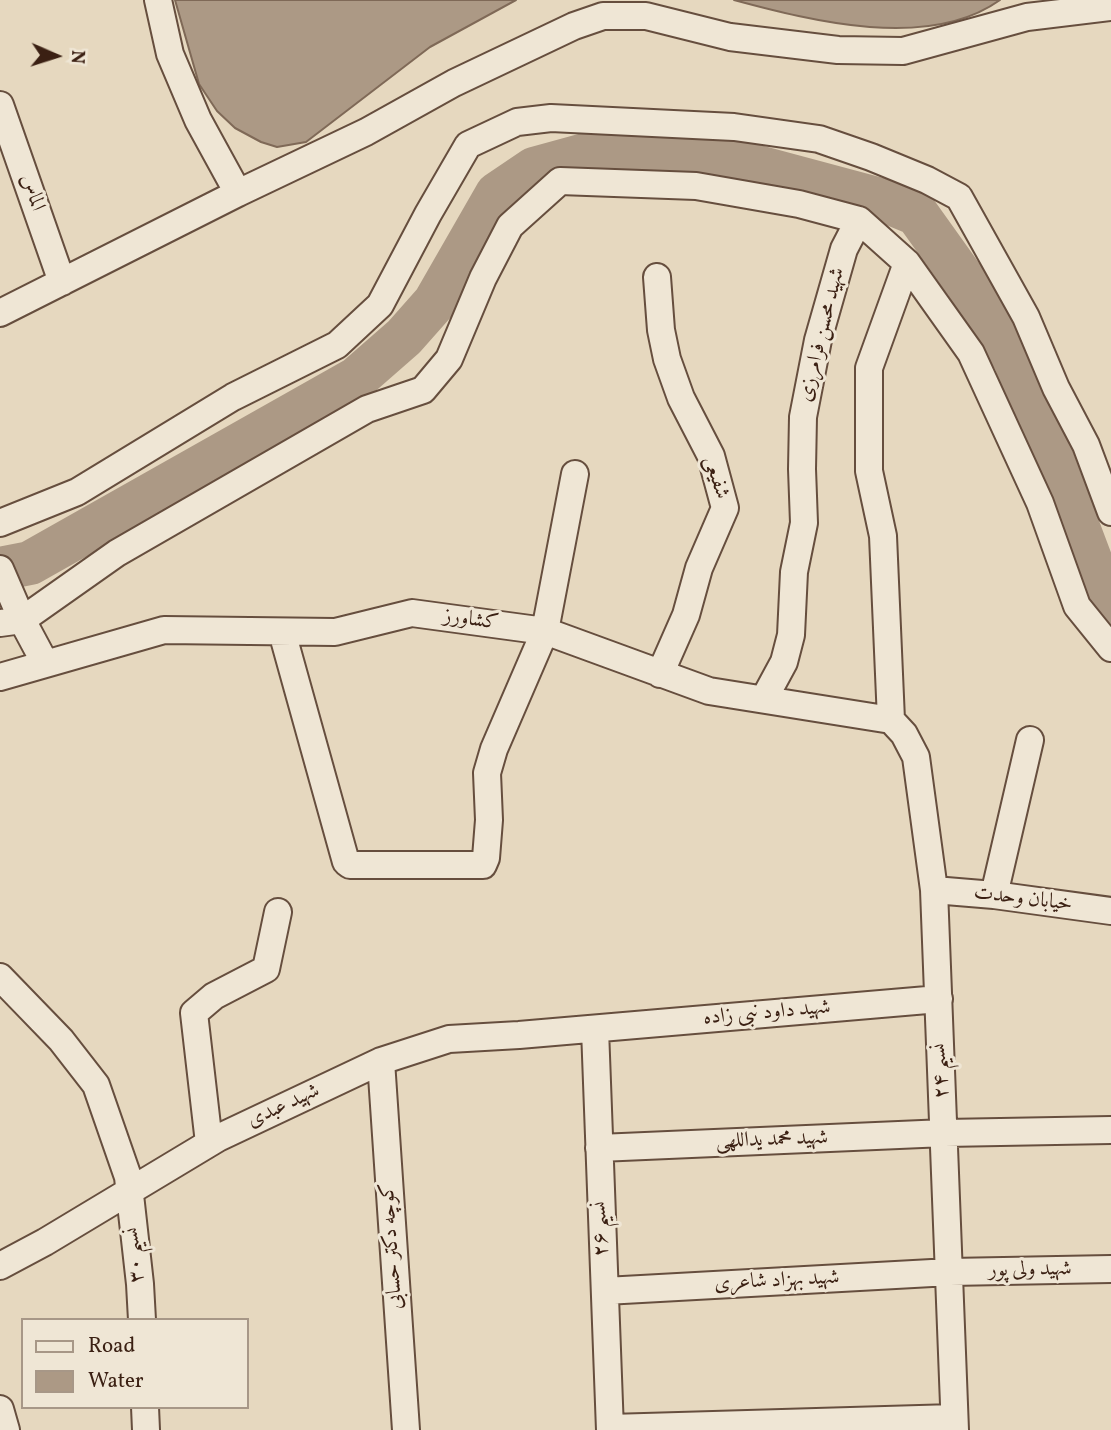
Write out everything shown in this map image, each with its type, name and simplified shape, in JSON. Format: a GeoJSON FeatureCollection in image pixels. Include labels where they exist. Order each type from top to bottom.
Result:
{"type":"FeatureCollection","features":[{"type":"Feature","properties":{"kind":"street"},"geometry":{"type":"LineString","coordinates":[[158,0],[170,54],[198,120],[238,193]]}},
{"type":"Feature","properties":{"kind":"street"},"geometry":{"type":"LineString","coordinates":[[0,313],[366,132],[454,83],[574,26],[603,16],[646,16],[730,37],[825,49],[903,51],[1027,17],[1111,7]]}},
{"type":"Feature","properties":{"kind":"street","name":"الماس"},"geometry":{"type":"LineString","coordinates":[[0,105],[62,282]]}},
{"type":"Feature","properties":{"kind":"street"},"geometry":{"type":"LineString","coordinates":[[0,523],[77,492],[233,397],[337,345],[380,305],[468,145],[517,122],[551,118],[734,127],[819,139],[882,162],[958,197],[1026,317],[1056,388],[1086,445],[1111,512]]}},
{"type":"Feature","properties":{"kind":"street"},"geometry":{"type":"LineString","coordinates":[[11,622],[117,553],[367,409],[423,390],[449,359],[483,278],[510,226],[560,181],[696,187],[799,204],[859,220],[907,263],[971,354],[1040,503],[1077,606],[1111,648]]}},
{"type":"Feature","properties":{"kind":"street","name":"شهید محسن فرامرزی"},"geometry":{"type":"LineString","coordinates":[[764,699],[784,662],[790,635],[794,572],[804,523],[803,417],[817,340],[844,249],[859,220]]}},
{"type":"Feature","properties":{"kind":"street"},"geometry":{"type":"LineString","coordinates":[[891,720],[883,536],[869,471],[869,368],[907,263]]}},
{"type":"Feature","properties":{"kind":"street","name":"شفیعی"},"geometry":{"type":"LineString","coordinates":[[657,278],[661,330],[667,359],[681,398],[711,456],[725,508],[699,568],[686,615],[660,674]]}},
{"type":"Feature","properties":{"kind":"street"},"geometry":{"type":"LineString","coordinates":[[282,632],[346,862],[350,865],[483,865],[489,820],[487,773],[494,749],[545,631],[575,474]]}},
{"type":"Feature","properties":{"kind":"street"},"geometry":{"type":"LineString","coordinates":[[0,569],[11,622],[45,663]]}},
{"type":"Feature","properties":{"kind":"street","name":"کشاورز"},"geometry":{"type":"LineString","coordinates":[[0,677],[164,630],[335,632],[412,613],[545,631],[709,691],[891,720]]}},
{"type":"Feature","properties":{"kind":"street","name":"نسیم ۲۴"},"geometry":{"type":"LineString","coordinates":[[891,720],[904,734],[916,757],[934,890],[955,1424]]}},
{"type":"Feature","properties":{"kind":"street"},"geometry":{"type":"LineString","coordinates":[[994,895],[1030,740]]}},
{"type":"Feature","properties":{"kind":"street","name":"خیابان وحدت"},"geometry":{"type":"LineString","coordinates":[[934,890],[994,895],[1111,911]]}},
{"type":"Feature","properties":{"kind":"street"},"geometry":{"type":"LineString","coordinates":[[209,1143],[194,1013],[214,996],[266,969],[278,912]]}},
{"type":"Feature","properties":{"kind":"street","name":"نسیم ۳۰"},"geometry":{"type":"LineString","coordinates":[[0,977],[61,1040],[96,1084],[128,1177],[142,1318]]}},
{"type":"Feature","properties":{"kind":"street","name":"شهید داود نبی زاده"},"geometry":{"type":"LineString","coordinates":[[595,1029],[939,999]]}},
{"type":"Feature","properties":{"kind":"street","name":"شهید عبدی"},"geometry":{"type":"LineString","coordinates":[[0,1265],[45,1242],[209,1143],[381,1061],[449,1038],[595,1029]]}},
{"type":"Feature","properties":{"kind":"street","name":"نسیم ۲۶"},"geometry":{"type":"LineString","coordinates":[[595,1029],[610,1429]]}},
{"type":"Feature","properties":{"kind":"street","name":"کوچه دکتر حسابی"},"geometry":{"type":"LineString","coordinates":[[381,1061],[406,1430]]}},
{"type":"Feature","properties":{"kind":"street","name":"شهید محمد یداللهی"},"geometry":{"type":"LineString","coordinates":[[599,1148],[945,1133],[1111,1130]]}},
{"type":"Feature","properties":{"kind":"street","name":"شهید ولی پور"},"geometry":{"type":"LineString","coordinates":[[950,1272],[1111,1269]]}},
{"type":"Feature","properties":{"kind":"street","name":"شهید بهزاد شاعری"},"geometry":{"type":"LineString","coordinates":[[605,1291],[950,1272]]}},
{"type":"Feature","properties":{"kind":"street"},"geometry":{"type":"LineString","coordinates":[[0,1409],[6,1430]]}},
{"type":"Feature","properties":{"kind":"street"},"geometry":{"type":"LineString","coordinates":[[145,1409],[146,1430]]}},
{"type":"Feature","properties":{"kind":"street"},"geometry":{"type":"LineString","coordinates":[[610,1429],[955,1424]]}},
{"type":"Feature","properties":{"kind":"water"},"geometry":{"type":"Polygon","coordinates":[[[175,0],[516,0],[430,47],[306,142],[277,147],[235,128],[217,111],[199,84],[175,0]]]}},
{"type":"Feature","properties":{"kind":"water"},"geometry":{"type":"Polygon","coordinates":[[[734,0],[1000,0],[971,16],[939,24],[905,28],[834,23],[734,0]]]}},
{"type":"Feature","properties":{"kind":"waterway"},"geometry":{"type":"LineString","coordinates":[[0,569],[30,563],[356,379],[404,337],[435,302],[497,194],[534,169],[585,155],[709,154],[888,202],[917,214],[967,284],[1015,360],[1111,615]]}}]}
